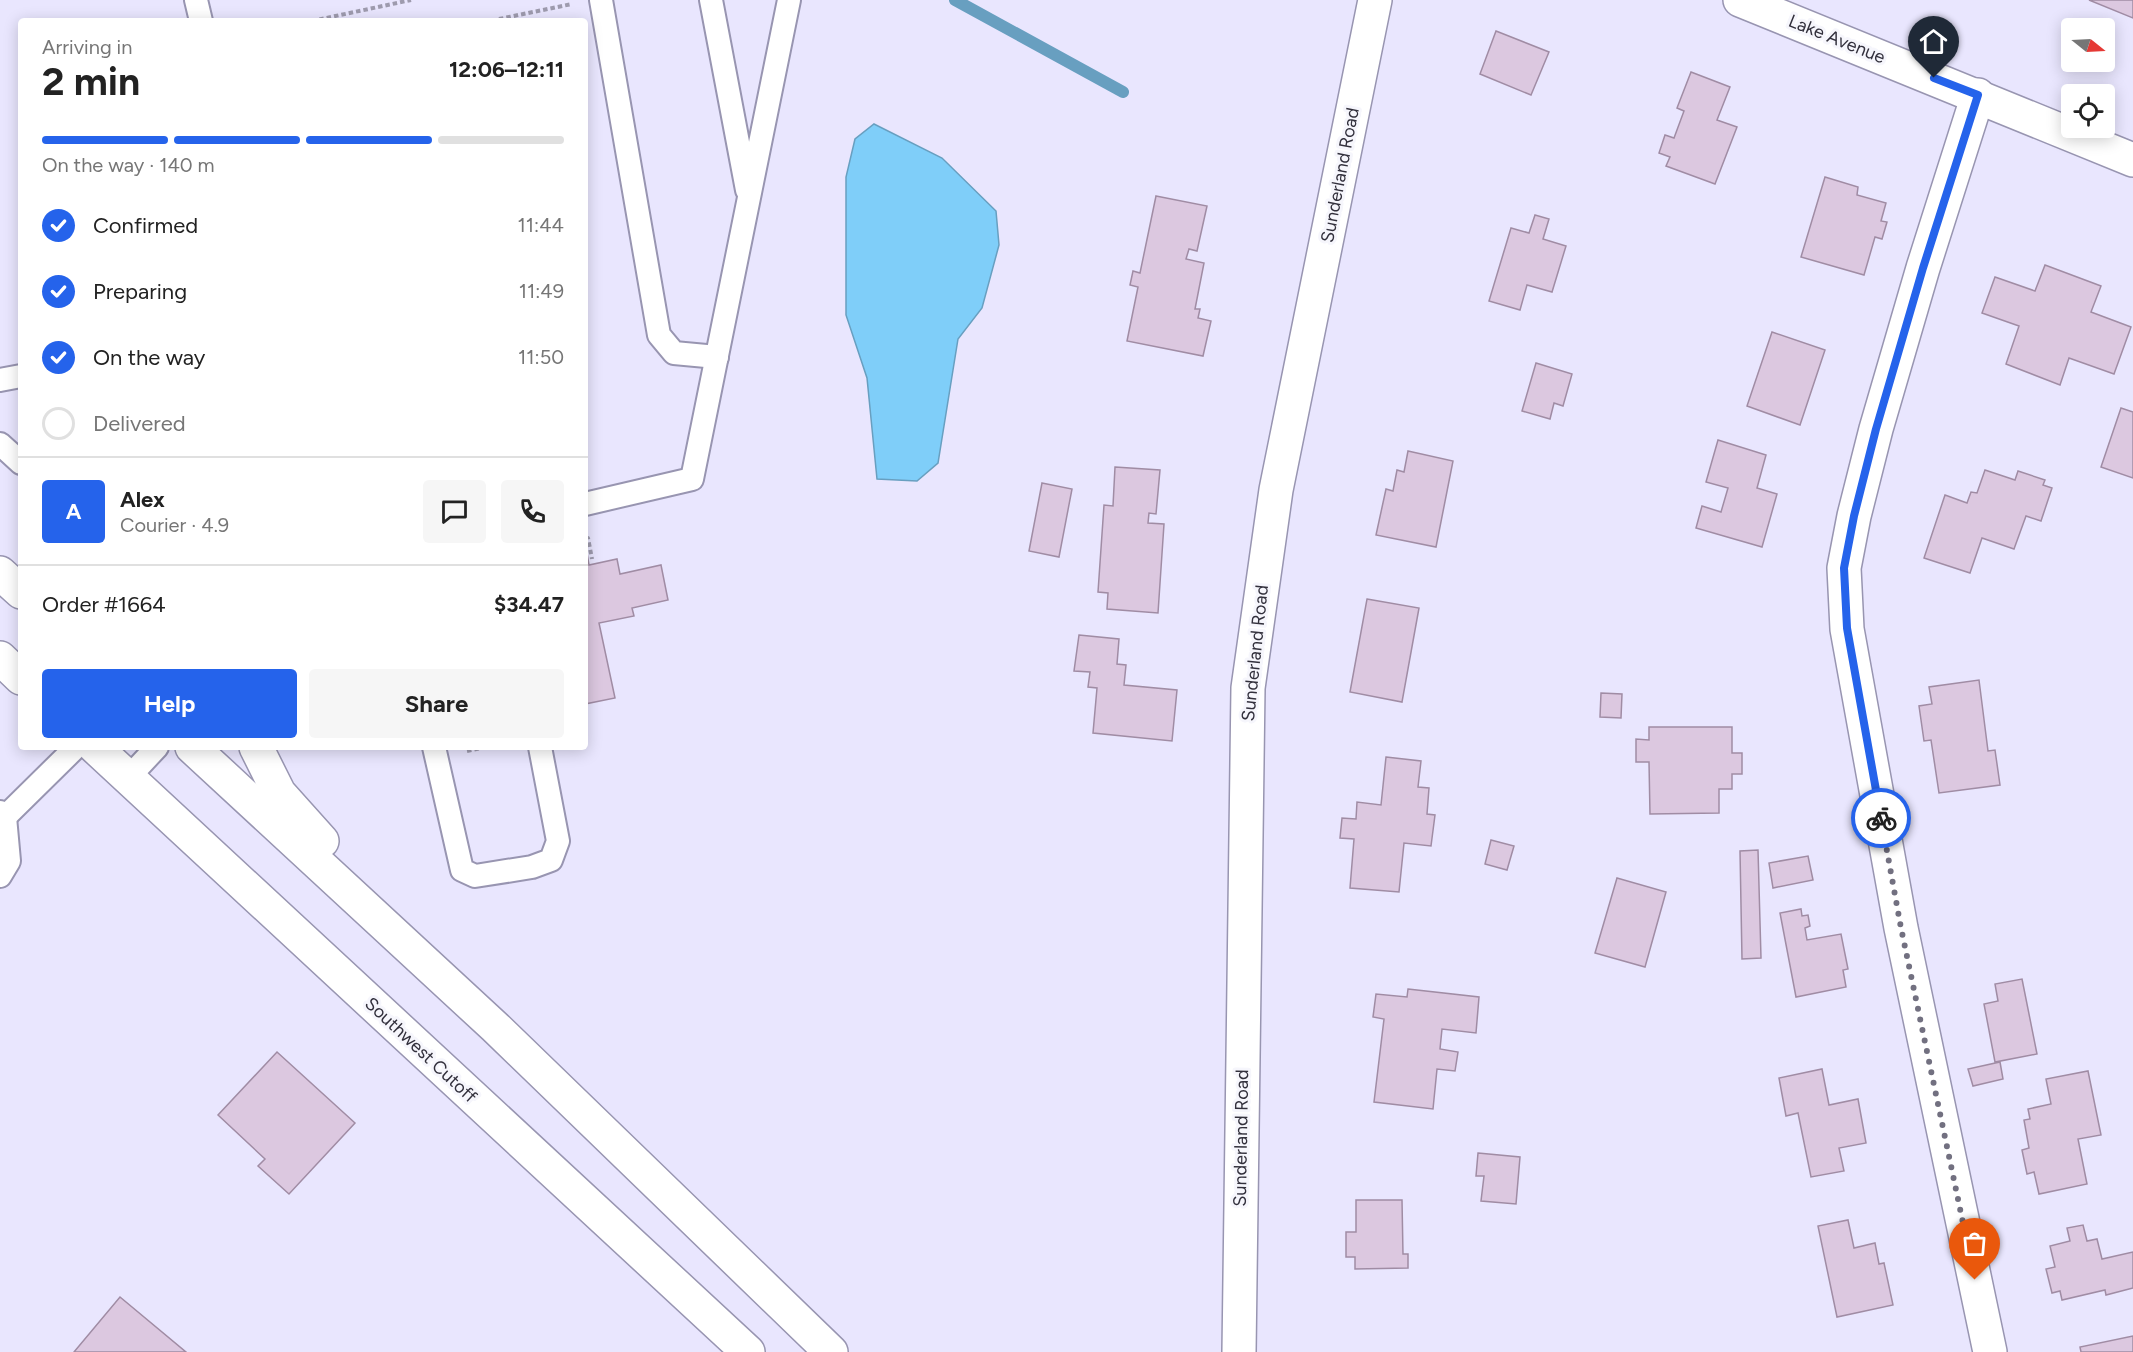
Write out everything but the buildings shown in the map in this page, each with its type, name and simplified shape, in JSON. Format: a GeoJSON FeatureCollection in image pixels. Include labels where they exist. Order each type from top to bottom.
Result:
{"type":"FeatureCollection","features":[{"type":"Feature","properties":{"kind":"main road","name":"Sunderland Road"},"geometry":{"type":"LineString","coordinates":[[1239,1352],[1248,688],[1276,490],[1375,0]]}},
{"type":"Feature","properties":{"kind":"main road","name":"Lake Avenue"},"geometry":{"type":"LineString","coordinates":[[1740,0],[1781,8],[2133,160]]}},
{"type":"Feature","properties":{"kind":"main road"},"geometry":{"type":"LineString","coordinates":[[1978,95],[1923,268],[1876,429],[1854,516],[1844,568],[1847,628],[1897,906],[1990,1352]]}},
{"type":"Feature","properties":{"kind":"main road"},"geometry":{"type":"LineString","coordinates":[[0,573],[18,589]]}},
{"type":"Feature","properties":{"kind":"main road"},"geometry":{"type":"LineString","coordinates":[[0,658],[18,675]]}},
{"type":"Feature","properties":{"kind":"main road","name":"Southwest Cutoff"},"geometry":{"type":"LineString","coordinates":[[98,750],[748,1352]]}},
{"type":"Feature","properties":{"kind":"main road"},"geometry":{"type":"LineString","coordinates":[[195,750],[453,988],[699,1222],[831,1352]]}},
{"type":"Feature","properties":{"kind":"main road"},"geometry":{"type":"LineString","coordinates":[[258,750],[279,793],[453,988]]}},
{"type":"Feature","properties":{"kind":"lane"},"geometry":{"type":"LineString","coordinates":[[196,0],[200,18]]}},
{"type":"Feature","properties":{"kind":"lane"},"geometry":{"type":"LineString","coordinates":[[711,0],[748,201]]}},
{"type":"Feature","properties":{"kind":"lane"},"geometry":{"type":"LineString","coordinates":[[588,503],[692,479],[789,0]]}},
{"type":"Feature","properties":{"kind":"lane"},"geometry":{"type":"LineString","coordinates":[[590,1],[658,335],[674,353],[717,357]]}},
{"type":"Feature","properties":{"kind":"lane"},"geometry":{"type":"LineString","coordinates":[[0,380],[18,377]]}},
{"type":"Feature","properties":{"kind":"lane"},"geometry":{"type":"LineString","coordinates":[[0,444],[18,460]]}},
{"type":"Feature","properties":{"kind":"lane"},"geometry":{"type":"LineString","coordinates":[[0,876],[9,861],[2,814],[73,750]]}},
{"type":"Feature","properties":{"kind":"lane"},"geometry":{"type":"LineString","coordinates":[[128,778],[154,750]]}},
{"type":"Feature","properties":{"kind":"lane"},"geometry":{"type":"LineString","coordinates":[[435,750],[462,870],[475,876],[532,867],[551,860],[558,841],[541,750]]}},
{"type":"Feature","properties":{"kind":"path"},"geometry":{"type":"LineString","coordinates":[[326,18],[411,0]]}},
{"type":"Feature","properties":{"kind":"path"},"geometry":{"type":"LineString","coordinates":[[504,18],[590,1]]}},
{"type":"Feature","properties":{"kind":"path"},"geometry":{"type":"LineString","coordinates":[[588,538],[592,559]]}},
{"type":"Feature","properties":{"kind":"water"},"geometry":{"type":"Polygon","coordinates":[[[874,124],[942,158],[996,211],[999,245],[982,308],[958,339],[938,463],[917,481],[877,479],[867,378],[846,315],[846,177],[855,139],[874,124]]]}},
{"type":"Feature","properties":{"kind":"waterway"},"geometry":{"type":"LineString","coordinates":[[955,0],[1123,92]]}},
{"type":"Feature","properties":{"kind":"way so far"},"geometry":{"type":"LineString","coordinates":[[1881,818],[1901,928],[1975,1280]]}},
{"type":"Feature","properties":{"kind":"route"},"geometry":{"type":"LineString","coordinates":[[1881,818],[1847,628],[1844,568],[1854,516],[1876,429],[1923,268],[1978,95],[1934,78]]}}]}
